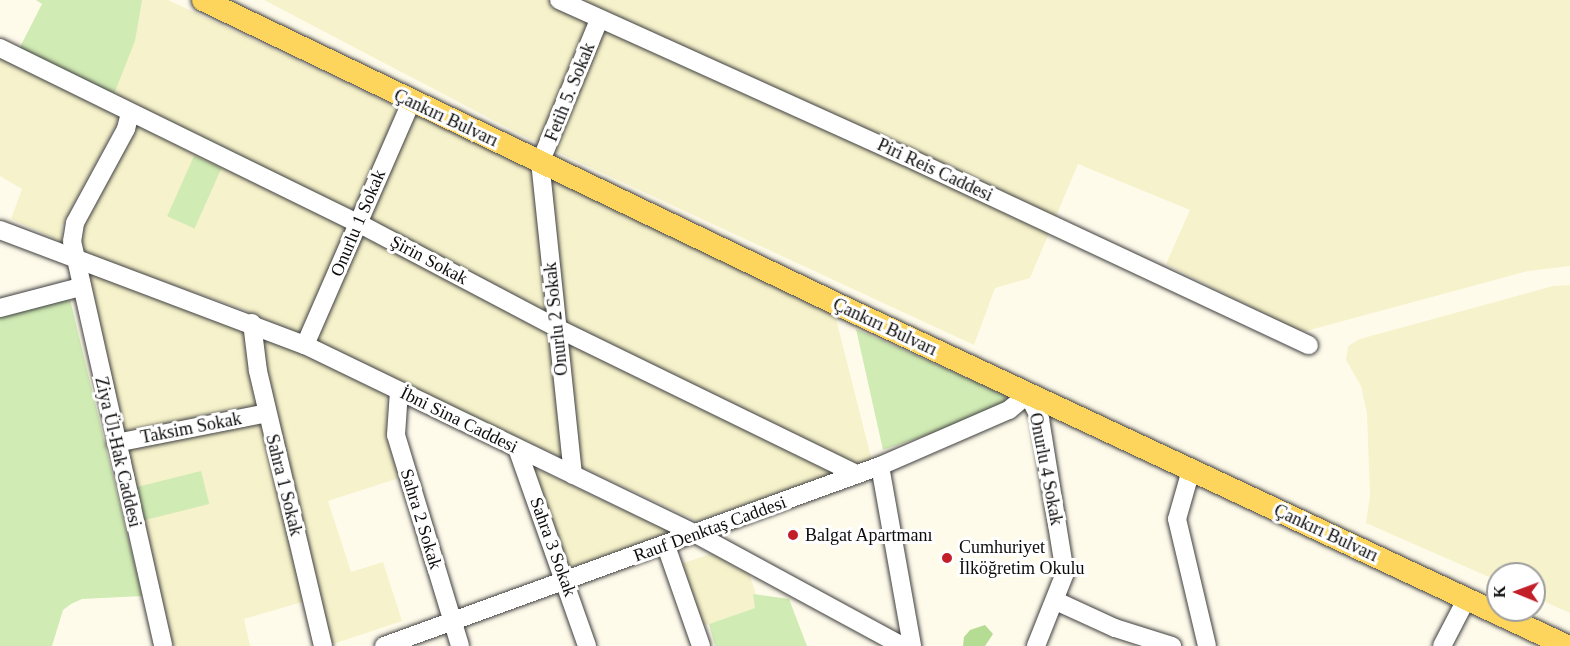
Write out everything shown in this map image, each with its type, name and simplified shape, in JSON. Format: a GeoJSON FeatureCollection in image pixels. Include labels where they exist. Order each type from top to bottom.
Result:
{"type":"FeatureCollection","features":[{"type":"Feature","properties":{"kind":"main road","name":"Çankırı Bulvarı"},"geometry":{"type":"LineString","coordinates":[[205,1],[411,102],[1566,646]]}},
{"type":"Feature","properties":{"kind":"street","name":"Piri Reis Caddesi"},"geometry":{"type":"LineString","coordinates":[[559,0],[894,151],[1309,345]]}},
{"type":"Feature","properties":{"kind":"street","name":"Fetih 5. Sokak"},"geometry":{"type":"LineString","coordinates":[[540,163],[599,20]]}},
{"type":"Feature","properties":{"kind":"street","name":"Şirin Sokak"},"geometry":{"type":"LineString","coordinates":[[0,48],[358,223],[557,328],[857,474]]}},
{"type":"Feature","properties":{"kind":"street","name":"Onurlu 1 Sokak"},"geometry":{"type":"LineString","coordinates":[[305,345],[411,102]]}},
{"type":"Feature","properties":{"kind":"street","name":"Ziya Ül-Hak Caddesi"},"geometry":{"type":"LineString","coordinates":[[130,113],[126,129],[75,223],[74,258],[163,646]]}},
{"type":"Feature","properties":{"kind":"street","name":"Onurlu 2 Sokak"},"geometry":{"type":"LineString","coordinates":[[540,163],[573,475]]}},
{"type":"Feature","properties":{"kind":"street","name":"İbni Sina Caddesi"},"geometry":{"type":"LineString","coordinates":[[0,230],[252,323],[305,345],[696,534],[902,646]]}},
{"type":"Feature","properties":{"kind":"street"},"geometry":{"type":"LineString","coordinates":[[0,308],[80,287]]}},
{"type":"Feature","properties":{"kind":"street","name":"Sahra 1 Sokak"},"geometry":{"type":"LineString","coordinates":[[252,323],[267,413],[323,646]]}},
{"type":"Feature","properties":{"kind":"street","name":"Sahra 2 Sokak"},"geometry":{"type":"LineString","coordinates":[[399,391],[396,435],[460,646]]}},
{"type":"Feature","properties":{"kind":"street","name":"Rauf Denktaş Caddesi"},"geometry":{"type":"LineString","coordinates":[[384,646],[567,582],[880,466],[1009,410],[1028,394]]}},
{"type":"Feature","properties":{"kind":"street","name":"Onurlu 4 Sokak"},"geometry":{"type":"LineString","coordinates":[[1028,394],[1040,419],[1064,565],[1064,578],[1036,646]]}},
{"type":"Feature","properties":{"kind":"street","name":"Taksim Sokak"},"geometry":{"type":"LineString","coordinates":[[116,442],[267,413]]}},
{"type":"Feature","properties":{"kind":"street","name":"Sahra 3 Sokak"},"geometry":{"type":"LineString","coordinates":[[517,448],[567,582],[587,646]]}},
{"type":"Feature","properties":{"kind":"street"},"geometry":{"type":"LineString","coordinates":[[880,466],[912,646]]}},
{"type":"Feature","properties":{"kind":"street"},"geometry":{"type":"LineString","coordinates":[[1191,470],[1177,519],[1207,646]]}},
{"type":"Feature","properties":{"kind":"street"},"geometry":{"type":"LineString","coordinates":[[666,546],[701,646]]}},
{"type":"Feature","properties":{"kind":"street"},"geometry":{"type":"LineString","coordinates":[[1442,646],[1467,598]]}},
{"type":"Feature","properties":{"kind":"street"},"geometry":{"type":"LineString","coordinates":[[1056,601],[1115,628],[1172,646]]}},
{"type":"Feature","properties":{"kind":"shaded area"},"geometry":{"type":"Polygon","coordinates":[[[133,0],[168,0],[834,311],[872,461],[697,521],[245,310],[81,253],[79,227],[137,123],[114,94],[133,0]]]}},
{"type":"Feature","properties":{"kind":"shaded area"},"geometry":{"type":"Polygon","coordinates":[[[264,0],[1570,0],[1570,266],[1528,271],[1306,331],[1297,330],[1166,264],[1190,210],[1078,164],[1030,278],[995,288],[974,345],[529,139],[264,0]]]}},
{"type":"Feature","properties":{"kind":"shaded area"},"geometry":{"type":"Polygon","coordinates":[[[0,57],[118,116],[115,127],[62,226],[62,242],[11,219],[22,189],[0,176],[0,57]]]}},
{"type":"Feature","properties":{"kind":"shaded area"},"geometry":{"type":"Polygon","coordinates":[[[84,272],[263,334],[386,395],[387,438],[399,478],[328,501],[351,572],[383,562],[402,621],[327,646],[316,598],[244,619],[250,646],[171,646],[84,272]]]}},
{"type":"Feature","properties":{"kind":"shaded area"},"geometry":{"type":"Polygon","coordinates":[[[1570,285],[1570,613],[1546,602],[1546,562],[1486,562],[1486,576],[1366,523],[1370,496],[1367,414],[1361,386],[1346,360],[1348,346],[1360,339],[1553,286],[1570,285]]]}},
{"type":"Feature","properties":{"kind":"shaded area"},"geometry":{"type":"Polygon","coordinates":[[[532,467],[673,533],[570,568],[532,467]]]}},
{"type":"Feature","properties":{"kind":"shaded area"},"geometry":{"type":"Polygon","coordinates":[[[713,553],[741,570],[748,570],[755,591],[756,608],[703,626],[681,564],[713,553]]]}},
{"type":"Feature","properties":{"kind":"green space"},"geometry":{"type":"Polygon","coordinates":[[[36,0],[142,0],[135,41],[114,94],[18,51],[42,4],[36,0]]]}},
{"type":"Feature","properties":{"kind":"green space"},"geometry":{"type":"Polygon","coordinates":[[[194,156],[221,168],[195,228],[167,216],[194,156]]]}},
{"type":"Feature","properties":{"kind":"green space"},"geometry":{"type":"Polygon","coordinates":[[[69,295],[142,596],[82,599],[71,604],[63,610],[52,646],[0,646],[0,313],[69,295]]]}},
{"type":"Feature","properties":{"kind":"green space"},"geometry":{"type":"Polygon","coordinates":[[[856,329],[1005,395],[1006,408],[883,450],[856,329]]]}},
{"type":"Feature","properties":{"kind":"green space"},"geometry":{"type":"Polygon","coordinates":[[[201,471],[209,504],[143,520],[135,487],[201,471]]]}},
{"type":"Feature","properties":{"kind":"green space"},"geometry":{"type":"Polygon","coordinates":[[[753,594],[789,599],[807,646],[715,646],[709,624],[755,608],[753,594]]]}},
{"type":"Feature","properties":{"kind":"green space"},"geometry":{"type":"Polygon","coordinates":[[[985,625],[993,634],[985,646],[963,646],[964,637],[970,630],[985,625]]]}},
{"type":"Feature","properties":{"kind":"place","name":"Balgat Apartmanı"},"geometry":{"type":"Point","coordinates":[793,535]}},
{"type":"Feature","properties":{"kind":"place","name":"Cumhuriyet İlköğretim Okulu"},"geometry":{"type":"Point","coordinates":[947,558]}}]}
